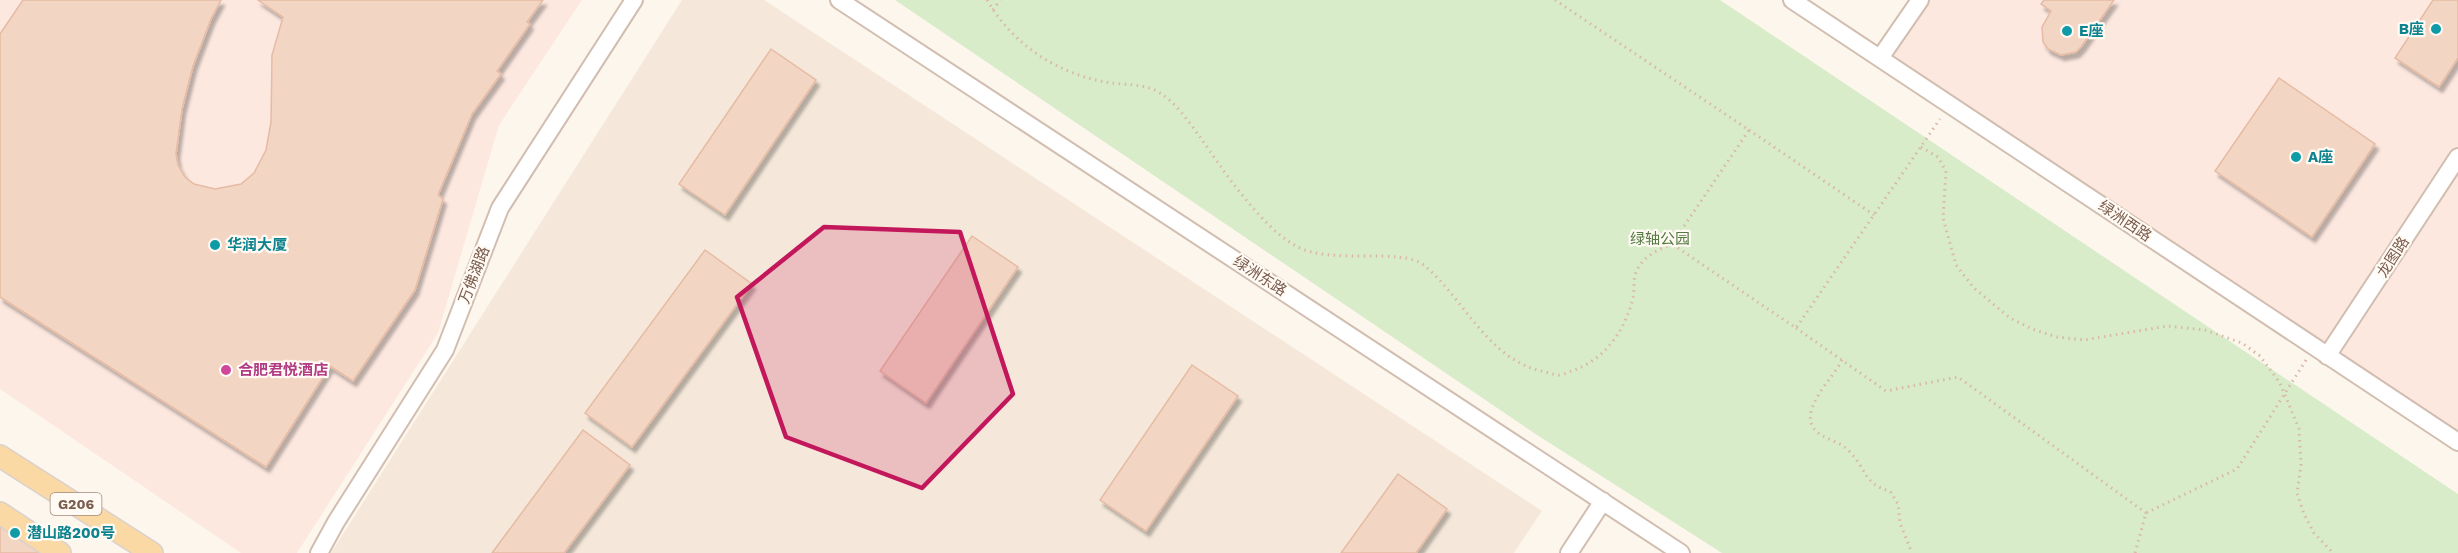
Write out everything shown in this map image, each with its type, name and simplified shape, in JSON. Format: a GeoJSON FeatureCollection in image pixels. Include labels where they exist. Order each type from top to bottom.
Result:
{"type":"FeatureCollection","features":[{"type":"Feature","properties":{"kind":"main road","name":"G206"},"geometry":{"type":"LineString","coordinates":[[0,456],[152,553]]}},
{"type":"Feature","properties":{"kind":"main road"},"geometry":{"type":"LineString","coordinates":[[0,513],[60,553]]}},
{"type":"Feature","properties":{"kind":"street","name":"万佛湖路"},"geometry":{"type":"LineString","coordinates":[[319,553],[336,522],[445,350],[500,208],[634,0]]}},
{"type":"Feature","properties":{"kind":"street","name":"绿洲东路"},"geometry":{"type":"LineString","coordinates":[[839,0],[1681,553]]}},
{"type":"Feature","properties":{"kind":"street","name":"绿洲西路"},"geometry":{"type":"LineString","coordinates":[[1792,0],[2458,442]]}},
{"type":"Feature","properties":{"kind":"street"},"geometry":{"type":"LineString","coordinates":[[1880,58],[1920,0]]}},
{"type":"Feature","properties":{"kind":"street","name":"龙图路"},"geometry":{"type":"LineString","coordinates":[[2321,351],[2458,157]]}},
{"type":"Feature","properties":{"kind":"street"},"geometry":{"type":"LineString","coordinates":[[1569,553],[1603,501]]}},
{"type":"Feature","properties":{"kind":"path"},"geometry":{"type":"LineString","coordinates":[[987,0],[1000,21],[1027,49],[1071,73],[1109,83],[1146,87],[1160,93],[1184,116],[1260,216],[1296,246],[1331,257],[1404,257],[1423,264],[1479,330],[1528,368],[1560,375],[1582,368],[1605,351],[1622,328],[1633,299],[1636,274],[1650,254],[1672,244],[1749,130]]}},
{"type":"Feature","properties":{"kind":"path"},"geometry":{"type":"LineString","coordinates":[[993,10],[1000,0]]}},
{"type":"Feature","properties":{"kind":"path"},"geometry":{"type":"LineString","coordinates":[[1555,0],[1874,215]]}},
{"type":"Feature","properties":{"kind":"path"},"geometry":{"type":"LineString","coordinates":[[1796,328],[1950,105]]}},
{"type":"Feature","properties":{"kind":"path"},"geometry":{"type":"LineString","coordinates":[[1921,147],[1938,157],[1946,171],[1943,218],[1956,265],[1974,288],[2010,318],[2032,329],[2057,337],[2084,340],[2167,326],[2205,330],[2242,343],[2260,356],[2280,383],[2299,429],[2301,465],[2297,493],[2304,514],[2314,533],[2333,553]]}},
{"type":"Feature","properties":{"kind":"path"},"geometry":{"type":"LineString","coordinates":[[1672,244],[1886,391],[1958,377],[2146,513]]}},
{"type":"Feature","properties":{"kind":"path"},"geometry":{"type":"LineString","coordinates":[[2146,513],[2237,469],[2284,394],[2321,351]]}},
{"type":"Feature","properties":{"kind":"path"},"geometry":{"type":"LineString","coordinates":[[1842,360],[1837,371],[1814,401],[1811,409],[1814,428],[1820,435],[1848,450],[1874,487],[1890,491],[1898,504],[1900,523],[1912,553]]}},
{"type":"Feature","properties":{"kind":"path"},"geometry":{"type":"LineString","coordinates":[[2136,553],[2146,513]]}},
{"type":"Feature","properties":{"kind":"highlighted area"},"geometry":{"type":"Polygon","coordinates":[[[824,227],[960,232],[1013,394],[922,488],[786,437],[737,297],[824,227]]]}},
{"type":"Feature","properties":{"kind":"shaded area","name":"华润大厦"},"geometry":{"type":"Polygon","coordinates":[[[0,0],[582,0],[499,125],[438,333],[297,553],[241,553],[0,389],[0,0]]]}},
{"type":"Feature","properties":{"kind":"shaded area"},"geometry":{"type":"Polygon","coordinates":[[[682,0],[764,0],[1542,511],[1514,553],[331,553],[682,0]]]}},
{"type":"Feature","properties":{"kind":"shaded area"},"geometry":{"type":"Polygon","coordinates":[[[1920,0],[2458,0],[2458,442],[1880,58],[1920,0]]]}},
{"type":"Feature","properties":{"kind":"green space","name":"绿轴公园"},"geometry":{"type":"Polygon","coordinates":[[[895,0],[1720,0],[2458,494],[2458,553],[1722,553],[1534,433],[895,0]]]}},
{"type":"Feature","properties":{"kind":"building","name":"华润大厦"},"geometry":{"type":"Polygon","coordinates":[[[23,0],[221,0],[193,66],[182,109],[176,154],[178,165],[185,177],[194,184],[215,189],[241,184],[254,173],[266,150],[271,122],[272,55],[283,17],[258,0],[543,0],[527,22],[530,24],[497,71],[501,74],[472,114],[438,195],[443,199],[415,290],[353,381],[330,366],[266,467],[0,297],[0,34],[23,0]]]}},
{"type":"Feature","properties":{"kind":"building","name":"E座"},"geometry":{"type":"Polygon","coordinates":[[[2044,0],[2114,0],[2081,47],[2076,52],[2061,55],[2048,49],[2043,42],[2042,27],[2051,11],[2041,4],[2044,0]]]}},
{"type":"Feature","properties":{"kind":"building","name":"B座"},"geometry":{"type":"Polygon","coordinates":[[[2433,0],[2458,0],[2458,58],[2439,87],[2395,58],[2433,0]]]}},
{"type":"Feature","properties":{"kind":"building"},"geometry":{"type":"Polygon","coordinates":[[[771,49],[816,80],[725,215],[679,184],[771,49]]]}},
{"type":"Feature","properties":{"kind":"building","name":"A座"},"geometry":{"type":"Polygon","coordinates":[[[2279,78],[2375,144],[2312,237],[2215,171],[2279,78]]]}},
{"type":"Feature","properties":{"kind":"building"},"geometry":{"type":"Polygon","coordinates":[[[972,236],[1018,267],[926,403],[880,371],[972,236]]]}},
{"type":"Feature","properties":{"kind":"building"},"geometry":{"type":"Polygon","coordinates":[[[705,250],[752,284],[632,447],[585,413],[705,250]]]}},
{"type":"Feature","properties":{"kind":"building"},"geometry":{"type":"Polygon","coordinates":[[[1192,365],[1238,396],[1146,531],[1100,500],[1192,365]]]}},
{"type":"Feature","properties":{"kind":"building"},"geometry":{"type":"Polygon","coordinates":[[[583,430],[630,465],[564,553],[492,553],[583,430]]]}},
{"type":"Feature","properties":{"kind":"building"},"geometry":{"type":"Polygon","coordinates":[[[1398,474],[1447,509],[1416,553],[1341,553],[1398,474]]]}},
{"type":"Feature","properties":{"kind":"building","name":"潜山路200号"},"geometry":{"type":"Polygon","coordinates":[[[0,513],[60,553],[0,553],[0,513]]]}},
{"type":"Feature","properties":{"kind":"place","name":"B座"},"geometry":{"type":"Point","coordinates":[2436,29]}},
{"type":"Feature","properties":{"kind":"place","name":"E座"},"geometry":{"type":"Point","coordinates":[2067,31]}},
{"type":"Feature","properties":{"kind":"place","name":"A座"},"geometry":{"type":"Point","coordinates":[2296,157]}},
{"type":"Feature","properties":{"kind":"place","name":"华润大厦"},"geometry":{"type":"Point","coordinates":[215,245]}},
{"type":"Feature","properties":{"kind":"place","name":"合肥君悦酒店"},"geometry":{"type":"Point","coordinates":[226,370]}},
{"type":"Feature","properties":{"kind":"place","name":"潜山路200号"},"geometry":{"type":"Point","coordinates":[15,533]}}]}
